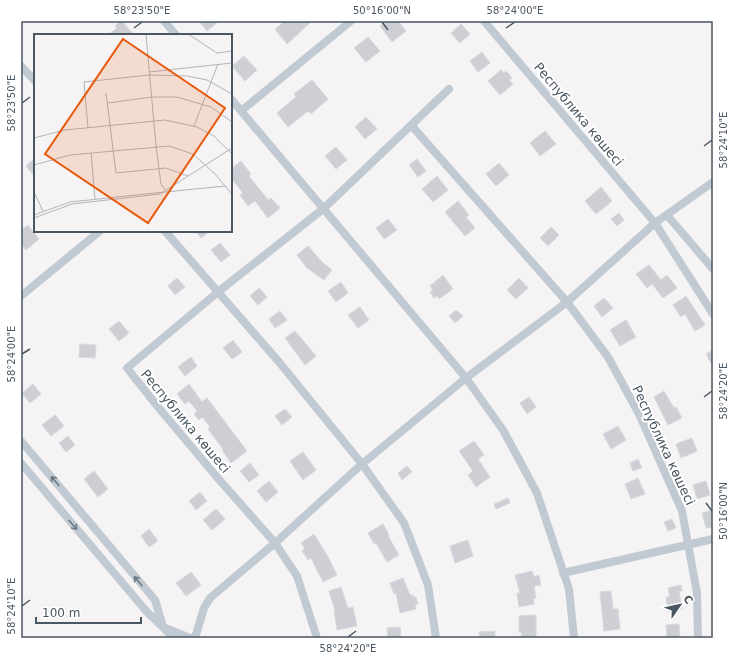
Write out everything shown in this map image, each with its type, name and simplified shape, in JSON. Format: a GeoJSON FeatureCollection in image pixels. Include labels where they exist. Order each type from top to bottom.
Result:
{"type":"FeatureCollection","features":[{"type":"Feature","properties":{"kind":"street"},"geometry":{"type":"LineString","coordinates":[[164,21],[175,34]]}},
{"type":"Feature","properties":{"kind":"street"},"geometry":{"type":"LineString","coordinates":[[241,111],[351,21]]}},
{"type":"Feature","properties":{"kind":"street","name":"Республика көшесі"},"geometry":{"type":"LineString","coordinates":[[484,21],[655,223],[713,314]]}},
{"type":"Feature","properties":{"kind":"street"},"geometry":{"type":"LineString","coordinates":[[21,66],[34,80]]}},
{"type":"Feature","properties":{"kind":"street","name":"Республика көшесі"},"geometry":{"type":"LineString","coordinates":[[317,638],[297,576],[275,543],[216,476],[126,368],[218,292],[323,209],[449,89]]}},
{"type":"Feature","properties":{"kind":"street"},"geometry":{"type":"LineString","coordinates":[[232,101],[466,378],[503,430],[538,493],[569,590],[574,638]]}},
{"type":"Feature","properties":{"kind":"street","name":"Республика көшесі"},"geometry":{"type":"LineString","coordinates":[[411,124],[567,302],[608,357],[639,414],[682,511],[697,593],[698,638]]}},
{"type":"Feature","properties":{"kind":"street"},"geometry":{"type":"LineString","coordinates":[[196,638],[204,608],[210,598],[275,543],[362,464],[466,378],[567,302],[655,223],[713,182]]}},
{"type":"Feature","properties":{"kind":"street"},"geometry":{"type":"LineString","coordinates":[[667,215],[713,269]]}},
{"type":"Feature","properties":{"kind":"street"},"geometry":{"type":"LineString","coordinates":[[21,296],[99,232]]}},
{"type":"Feature","properties":{"kind":"street"},"geometry":{"type":"LineString","coordinates":[[166,232],[279,362],[362,464],[404,523],[428,585],[436,638]]}},
{"type":"Feature","properties":{"kind":"street"},"geometry":{"type":"LineString","coordinates":[[21,441],[155,600],[163,627]]}},
{"type":"Feature","properties":{"kind":"street"},"geometry":{"type":"LineString","coordinates":[[21,463],[147,612],[173,638]]}},
{"type":"Feature","properties":{"kind":"street"},"geometry":{"type":"LineString","coordinates":[[563,573],[713,539]]}},
{"type":"Feature","properties":{"kind":"street"},"geometry":{"type":"LineString","coordinates":[[163,627],[190,638]]}},
{"type":"Feature","properties":{"kind":"building"},"geometry":{"type":"Polygon","coordinates":[[[122,21],[133,34],[109,34],[117,28],[115,26],[122,21]]]}},
{"type":"Feature","properties":{"kind":"building"},"geometry":{"type":"Polygon","coordinates":[[[199,21],[219,21],[207,31],[199,21]]]}},
{"type":"Feature","properties":{"kind":"building"},"geometry":{"type":"Polygon","coordinates":[[[285,21],[312,21],[287,44],[275,29],[285,21]]]}},
{"type":"Feature","properties":{"kind":"building"},"geometry":{"type":"Polygon","coordinates":[[[386,21],[398,21],[406,31],[392,42],[380,26],[386,21]]]}},
{"type":"Feature","properties":{"kind":"building"},"geometry":{"type":"Polygon","coordinates":[[[461,24],[470,34],[460,43],[451,33],[461,24]]]}},
{"type":"Feature","properties":{"kind":"building"},"geometry":{"type":"Polygon","coordinates":[[[368,37],[380,51],[366,62],[354,48],[368,37]]]}},
{"type":"Feature","properties":{"kind":"building"},"geometry":{"type":"Polygon","coordinates":[[[482,52],[490,63],[478,72],[470,61],[482,52]]]}},
{"type":"Feature","properties":{"kind":"building"},"geometry":{"type":"Polygon","coordinates":[[[244,56],[257,70],[245,81],[232,66],[244,56]]]}},
{"type":"Feature","properties":{"kind":"building"},"geometry":{"type":"Polygon","coordinates":[[[501,70],[504,73],[506,71],[512,78],[509,80],[513,84],[500,95],[488,81],[501,70]]]}},
{"type":"Feature","properties":{"kind":"building"},"geometry":{"type":"Polygon","coordinates":[[[312,80],[328,99],[311,114],[308,111],[288,127],[277,113],[296,97],[294,94],[312,80]]]}},
{"type":"Feature","properties":{"kind":"building"},"geometry":{"type":"Polygon","coordinates":[[[366,117],[377,129],[365,139],[355,127],[366,117]]]}},
{"type":"Feature","properties":{"kind":"building"},"geometry":{"type":"Polygon","coordinates":[[[545,131],[556,144],[540,156],[530,143],[545,131]]]}},
{"type":"Feature","properties":{"kind":"building"},"geometry":{"type":"Polygon","coordinates":[[[336,147],[347,160],[336,169],[325,156],[336,147]]]}},
{"type":"Feature","properties":{"kind":"building"},"geometry":{"type":"Polygon","coordinates":[[[34,159],[34,176],[26,166],[34,159]]]}},
{"type":"Feature","properties":{"kind":"building"},"geometry":{"type":"Polygon","coordinates":[[[417,159],[426,171],[418,177],[409,165],[417,159]]]}},
{"type":"Feature","properties":{"kind":"building"},"geometry":{"type":"Polygon","coordinates":[[[241,161],[251,174],[249,176],[268,200],[271,198],[280,208],[268,218],[255,201],[248,206],[240,195],[243,193],[232,179],[232,168],[241,161]]]}},
{"type":"Feature","properties":{"kind":"building"},"geometry":{"type":"Polygon","coordinates":[[[499,163],[509,175],[496,186],[486,174],[499,163]]]}},
{"type":"Feature","properties":{"kind":"building"},"geometry":{"type":"Polygon","coordinates":[[[437,176],[448,190],[433,202],[422,189],[437,176]]]}},
{"type":"Feature","properties":{"kind":"building"},"geometry":{"type":"Polygon","coordinates":[[[601,187],[612,201],[596,214],[585,201],[601,187]]]}},
{"type":"Feature","properties":{"kind":"building"},"geometry":{"type":"Polygon","coordinates":[[[458,201],[469,215],[466,217],[475,228],[465,236],[445,212],[458,201]]]}},
{"type":"Feature","properties":{"kind":"building"},"geometry":{"type":"Polygon","coordinates":[[[619,213],[624,220],[617,226],[611,219],[619,213]]]}},
{"type":"Feature","properties":{"kind":"building"},"geometry":{"type":"Polygon","coordinates":[[[388,219],[397,230],[384,239],[376,228],[388,219]]]}},
{"type":"Feature","properties":{"kind":"building"},"geometry":{"type":"Polygon","coordinates":[[[28,225],[39,239],[26,250],[21,243],[21,230],[28,225]]]}},
{"type":"Feature","properties":{"kind":"building"},"geometry":{"type":"Polygon","coordinates":[[[551,227],[559,235],[548,246],[540,238],[551,227]]]}},
{"type":"Feature","properties":{"kind":"building"},"geometry":{"type":"Polygon","coordinates":[[[197,232],[209,232],[201,238],[197,232]]]}},
{"type":"Feature","properties":{"kind":"building"},"geometry":{"type":"Polygon","coordinates":[[[220,243],[230,255],[221,262],[211,250],[220,243]]]}},
{"type":"Feature","properties":{"kind":"building"},"geometry":{"type":"Polygon","coordinates":[[[308,246],[322,262],[332,270],[324,280],[307,268],[297,255],[308,246]]]}},
{"type":"Feature","properties":{"kind":"building"},"geometry":{"type":"Polygon","coordinates":[[[649,265],[661,280],[667,275],[677,288],[663,298],[652,284],[647,288],[636,274],[649,265]]]}},
{"type":"Feature","properties":{"kind":"building"},"geometry":{"type":"Polygon","coordinates":[[[443,275],[453,289],[439,299],[437,296],[434,298],[430,292],[433,290],[430,286],[443,275]]]}},
{"type":"Feature","properties":{"kind":"building"},"geometry":{"type":"Polygon","coordinates":[[[177,278],[185,287],[175,295],[168,286],[177,278]]]}},
{"type":"Feature","properties":{"kind":"building"},"geometry":{"type":"Polygon","coordinates":[[[519,278],[528,288],[516,299],[507,290],[519,278]]]}},
{"type":"Feature","properties":{"kind":"building"},"geometry":{"type":"Polygon","coordinates":[[[341,282],[348,293],[336,302],[328,291],[341,282]]]}},
{"type":"Feature","properties":{"kind":"building"},"geometry":{"type":"Polygon","coordinates":[[[259,288],[267,297],[258,305],[250,296],[259,288]]]}},
{"type":"Feature","properties":{"kind":"building"},"geometry":{"type":"Polygon","coordinates":[[[686,296],[705,325],[695,331],[685,314],[681,317],[673,305],[686,296]]]}},
{"type":"Feature","properties":{"kind":"building"},"geometry":{"type":"Polygon","coordinates":[[[604,298],[613,308],[602,317],[594,306],[604,298]]]}},
{"type":"Feature","properties":{"kind":"building"},"geometry":{"type":"Polygon","coordinates":[[[360,307],[369,320],[358,328],[348,315],[360,307]]]}},
{"type":"Feature","properties":{"kind":"building"},"geometry":{"type":"Polygon","coordinates":[[[456,310],[463,316],[455,323],[449,316],[456,310]]]}},
{"type":"Feature","properties":{"kind":"building"},"geometry":{"type":"Polygon","coordinates":[[[280,311],[287,320],[275,328],[269,319],[280,311]]]}},
{"type":"Feature","properties":{"kind":"building"},"geometry":{"type":"Polygon","coordinates":[[[626,320],[636,337],[620,346],[610,330],[626,320]]]}},
{"type":"Feature","properties":{"kind":"building"},"geometry":{"type":"Polygon","coordinates":[[[119,321],[129,333],[119,341],[109,329],[119,321]]]}},
{"type":"Feature","properties":{"kind":"building"},"geometry":{"type":"Polygon","coordinates":[[[295,331],[316,356],[305,365],[285,338],[295,331]]]}},
{"type":"Feature","properties":{"kind":"building"},"geometry":{"type":"Polygon","coordinates":[[[233,340],[242,352],[232,359],[223,348],[233,340]]]}},
{"type":"Feature","properties":{"kind":"building"},"geometry":{"type":"Polygon","coordinates":[[[80,344],[96,345],[95,358],[79,357],[80,344]]]}},
{"type":"Feature","properties":{"kind":"building"},"geometry":{"type":"Polygon","coordinates":[[[713,350],[713,367],[706,354],[713,350]]]}},
{"type":"Feature","properties":{"kind":"building"},"geometry":{"type":"Polygon","coordinates":[[[191,357],[197,366],[185,376],[178,367],[191,357]]]}},
{"type":"Feature","properties":{"kind":"building"},"geometry":{"type":"Polygon","coordinates":[[[33,384],[41,394],[30,403],[22,393],[33,384]]]}},
{"type":"Feature","properties":{"kind":"building"},"geometry":{"type":"Polygon","coordinates":[[[189,384],[202,402],[207,398],[247,451],[231,463],[222,450],[223,449],[208,429],[210,427],[202,417],[199,420],[194,414],[197,411],[189,401],[185,404],[177,394],[189,384]]]}},
{"type":"Feature","properties":{"kind":"building"},"geometry":{"type":"Polygon","coordinates":[[[664,391],[682,418],[668,425],[654,397],[664,391]]]}},
{"type":"Feature","properties":{"kind":"building"},"geometry":{"type":"Polygon","coordinates":[[[529,397],[536,407],[527,414],[520,403],[529,397]]]}},
{"type":"Feature","properties":{"kind":"building"},"geometry":{"type":"Polygon","coordinates":[[[285,409],[292,417],[282,425],[275,416],[285,409]]]}},
{"type":"Feature","properties":{"kind":"building"},"geometry":{"type":"Polygon","coordinates":[[[55,415],[64,426],[51,436],[42,425],[55,415]]]}},
{"type":"Feature","properties":{"kind":"building"},"geometry":{"type":"Polygon","coordinates":[[[618,426],[626,440],[611,449],[603,434],[618,426]]]}},
{"type":"Feature","properties":{"kind":"building"},"geometry":{"type":"Polygon","coordinates":[[[68,436],[75,445],[66,452],[59,443],[68,436]]]}},
{"type":"Feature","properties":{"kind":"building"},"geometry":{"type":"Polygon","coordinates":[[[692,438],[697,451],[681,458],[676,444],[692,438]]]}},
{"type":"Feature","properties":{"kind":"building"},"geometry":{"type":"Polygon","coordinates":[[[474,441],[484,455],[478,459],[490,477],[476,487],[468,475],[473,471],[459,451],[474,441]]]}},
{"type":"Feature","properties":{"kind":"building"},"geometry":{"type":"Polygon","coordinates":[[[303,452],[316,470],[303,480],[290,461],[303,452]]]}},
{"type":"Feature","properties":{"kind":"building"},"geometry":{"type":"Polygon","coordinates":[[[638,459],[642,468],[633,471],[630,463],[638,459]]]}},
{"type":"Feature","properties":{"kind":"building"},"geometry":{"type":"Polygon","coordinates":[[[250,463],[259,475],[249,482],[240,471],[250,463]]]}},
{"type":"Feature","properties":{"kind":"building"},"geometry":{"type":"Polygon","coordinates":[[[407,466],[412,472],[402,480],[398,473],[407,466]]]}},
{"type":"Feature","properties":{"kind":"building"},"geometry":{"type":"Polygon","coordinates":[[[94,471],[108,489],[98,497],[84,479],[94,471]]]}},
{"type":"Feature","properties":{"kind":"building"},"geometry":{"type":"Polygon","coordinates":[[[638,478],[645,494],[631,499],[625,484],[638,478]]]}},
{"type":"Feature","properties":{"kind":"building"},"geometry":{"type":"Polygon","coordinates":[[[269,481],[278,492],[266,502],[257,491],[269,481]]]}},
{"type":"Feature","properties":{"kind":"building"},"geometry":{"type":"Polygon","coordinates":[[[706,481],[710,495],[697,499],[693,485],[706,481]]]}},
{"type":"Feature","properties":{"kind":"building"},"geometry":{"type":"Polygon","coordinates":[[[200,492],[207,501],[196,510],[189,501],[200,492]]]}},
{"type":"Feature","properties":{"kind":"building"},"geometry":{"type":"Polygon","coordinates":[[[508,498],[510,503],[496,509],[494,504],[508,498]]]}},
{"type":"Feature","properties":{"kind":"building"},"geometry":{"type":"Polygon","coordinates":[[[216,509],[225,519],[212,530],[203,520],[216,509]]]}},
{"type":"Feature","properties":{"kind":"building"},"geometry":{"type":"Polygon","coordinates":[[[713,510],[713,527],[706,528],[702,513],[713,510]]]}},
{"type":"Feature","properties":{"kind":"building"},"geometry":{"type":"Polygon","coordinates":[[[672,519],[676,528],[668,531],[664,522],[672,519]]]}},
{"type":"Feature","properties":{"kind":"building"},"geometry":{"type":"Polygon","coordinates":[[[383,524],[399,555],[387,562],[376,543],[374,544],[368,533],[383,524]]]}},
{"type":"Feature","properties":{"kind":"building"},"geometry":{"type":"Polygon","coordinates":[[[149,529],[158,541],[149,547],[141,536],[149,529]]]}},
{"type":"Feature","properties":{"kind":"building"},"geometry":{"type":"Polygon","coordinates":[[[314,534],[337,575],[323,582],[311,558],[308,560],[302,551],[305,549],[301,543],[314,534]]]}},
{"type":"Feature","properties":{"kind":"building"},"geometry":{"type":"Polygon","coordinates":[[[468,540],[473,556],[455,563],[450,546],[468,540]]]}},
{"type":"Feature","properties":{"kind":"building"},"geometry":{"type":"Polygon","coordinates":[[[532,571],[534,577],[539,575],[541,585],[534,586],[536,598],[533,599],[534,604],[519,607],[517,593],[520,593],[515,575],[532,571]]]}},
{"type":"Feature","properties":{"kind":"building"},"geometry":{"type":"Polygon","coordinates":[[[191,572],[201,585],[186,596],[176,583],[191,572]]]}},
{"type":"Feature","properties":{"kind":"building"},"geometry":{"type":"Polygon","coordinates":[[[403,578],[410,595],[416,597],[418,604],[415,605],[416,609],[400,613],[396,593],[394,594],[390,583],[403,578]]]}},
{"type":"Feature","properties":{"kind":"building"},"geometry":{"type":"Polygon","coordinates":[[[681,585],[682,591],[679,591],[682,609],[668,611],[666,597],[670,597],[668,588],[681,585]]]}},
{"type":"Feature","properties":{"kind":"building"},"geometry":{"type":"Polygon","coordinates":[[[341,587],[348,608],[353,607],[357,626],[337,630],[335,610],[329,591],[341,587]]]}},
{"type":"Feature","properties":{"kind":"building"},"geometry":{"type":"Polygon","coordinates":[[[611,591],[613,609],[618,609],[620,629],[604,631],[600,592],[611,591]]]}},
{"type":"Feature","properties":{"kind":"building"},"geometry":{"type":"Polygon","coordinates":[[[536,615],[536,638],[522,638],[521,632],[519,632],[519,616],[536,615]]]}},
{"type":"Feature","properties":{"kind":"building"},"geometry":{"type":"Polygon","coordinates":[[[679,624],[680,638],[667,638],[666,625],[679,624]]]}},
{"type":"Feature","properties":{"kind":"building"},"geometry":{"type":"Polygon","coordinates":[[[400,627],[401,638],[388,638],[387,628],[400,627]]]}},
{"type":"Feature","properties":{"kind":"building"},"geometry":{"type":"Polygon","coordinates":[[[495,631],[495,638],[480,638],[479,632],[495,631]]]}}]}
